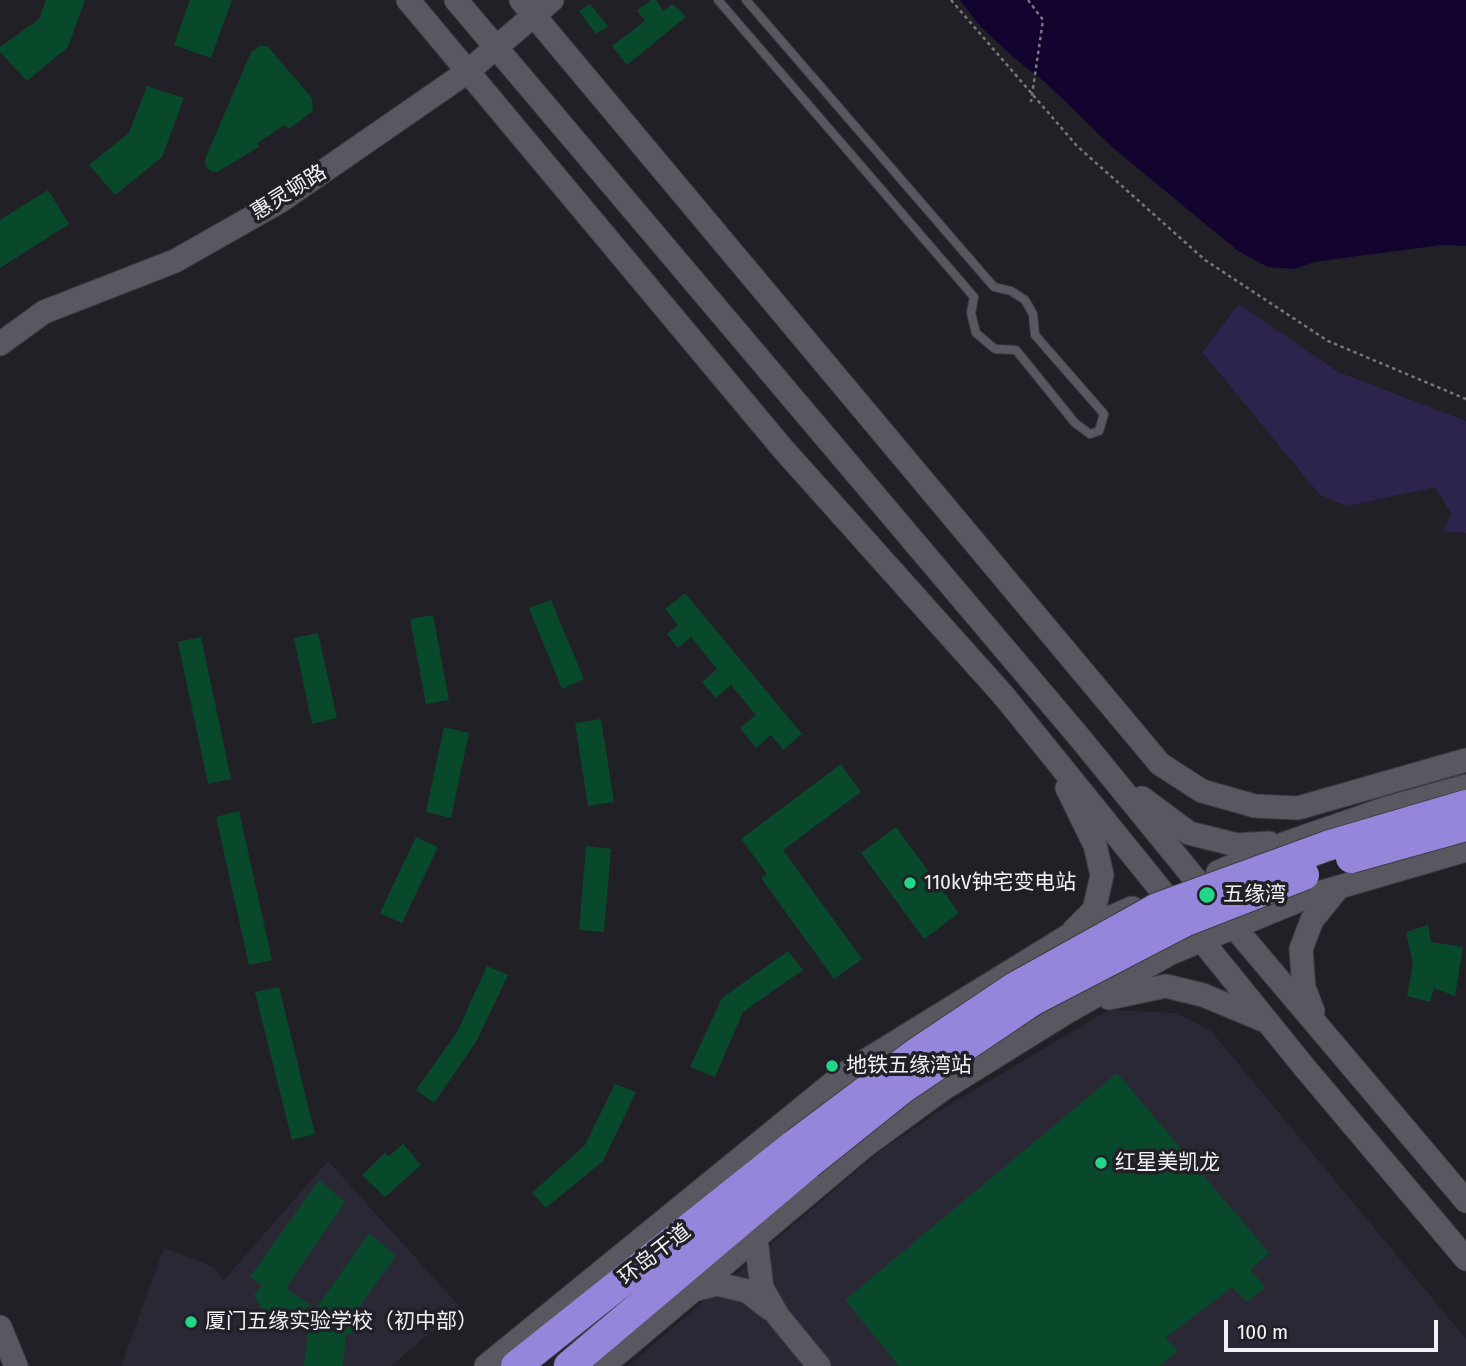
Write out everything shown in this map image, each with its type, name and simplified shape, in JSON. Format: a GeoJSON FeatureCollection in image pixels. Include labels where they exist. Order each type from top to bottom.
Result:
{"type":"FeatureCollection","features":[{"type":"Feature","properties":{"kind":"highway"},"geometry":{"type":"LineString","coordinates":[[801,1154],[915,1054],[1015,987],[1157,908],[1326,846],[1466,804]]}},
{"type":"Feature","properties":{"kind":"highway"},"geometry":{"type":"LineString","coordinates":[[801,1154],[1032,1001],[1186,921],[1339,862],[1466,826]]}},
{"type":"Feature","properties":{"kind":"highway","name":"环岛干道"},"geometry":{"type":"LineString","coordinates":[[516,1366],[801,1154]]}},
{"type":"Feature","properties":{"kind":"highway","name":"环岛干道"},"geometry":{"type":"LineString","coordinates":[[569,1366],[801,1154]]}},
{"type":"Feature","properties":{"kind":"main road"},"geometry":{"type":"LineString","coordinates":[[408,0],[783,449],[1049,750],[1163,895],[1466,1259]]}},
{"type":"Feature","properties":{"kind":"main road"},"geometry":{"type":"LineString","coordinates":[[456,0],[1080,738],[1235,928],[1466,1201]]}},
{"type":"Feature","properties":{"kind":"main road","name":"惠灵顿路"},"geometry":{"type":"LineString","coordinates":[[0,344],[44,312],[175,261],[279,202],[467,72],[496,48],[528,8],[552,0]]}},
{"type":"Feature","properties":{"kind":"main road"},"geometry":{"type":"LineString","coordinates":[[528,8],[1160,764],[1202,792],[1255,806],[1298,808],[1466,760]]}},
{"type":"Feature","properties":{"kind":"main road"},"geometry":{"type":"LineString","coordinates":[[1080,738],[1153,809],[1189,833],[1237,845],[1286,842]]}},
{"type":"Feature","properties":{"kind":"main road"},"geometry":{"type":"LineString","coordinates":[[1049,750],[1095,845],[1101,875],[1094,910],[1068,936]]}},
{"type":"Feature","properties":{"kind":"main road"},"geometry":{"type":"LineString","coordinates":[[486,1366],[844,1074],[1068,936],[1286,842],[1387,808],[1466,786]]}},
{"type":"Feature","properties":{"kind":"main road"},"geometry":{"type":"LineString","coordinates":[[603,1366],[865,1146],[943,1089],[1067,1013],[1171,953],[1312,895],[1466,850]]}},
{"type":"Feature","properties":{"kind":"main road"},"geometry":{"type":"LineString","coordinates":[[1321,1030],[1304,988],[1301,949],[1312,920],[1338,888]]}},
{"type":"Feature","properties":{"kind":"main road"},"geometry":{"type":"LineString","coordinates":[[1067,1013],[1127,991],[1166,986],[1203,995],[1268,1022]]}},
{"type":"Feature","properties":{"kind":"main road"},"geometry":{"type":"LineString","coordinates":[[755,1239],[762,1287],[778,1315],[819,1366]]}},
{"type":"Feature","properties":{"kind":"main road"},"geometry":{"type":"LineString","coordinates":[[695,1290],[717,1284],[747,1291],[778,1315]]}},
{"type":"Feature","properties":{"kind":"main road"},"geometry":{"type":"LineString","coordinates":[[0,1327],[16,1366]]}},
{"type":"Feature","properties":{"kind":"lane"},"geometry":{"type":"LineString","coordinates":[[718,0],[974,297],[971,313],[976,333],[995,349],[1016,350],[1075,423],[1090,434],[1099,431],[1104,414],[1035,335],[1033,314],[1025,300],[1011,291],[994,287],[746,0]]}},
{"type":"Feature","properties":{"kind":"path"},"geometry":{"type":"LineString","coordinates":[[951,0],[1077,146],[1136,200],[1238,284],[1328,341],[1466,399]]}},
{"type":"Feature","properties":{"kind":"path"},"geometry":{"type":"LineString","coordinates":[[1028,0],[1043,20],[1031,102]]}},
{"type":"Feature","properties":{"kind":"shaded area"},"geometry":{"type":"Polygon","coordinates":[[[960,0],[1466,0],[1466,246],[1441,245],[1314,262],[1294,269],[1268,267],[1238,251],[1112,147],[1046,83],[980,26],[960,0]]]}},
{"type":"Feature","properties":{"kind":"shaded area"},"geometry":{"type":"Polygon","coordinates":[[[1239,304],[1338,372],[1466,421],[1466,533],[1444,531],[1451,513],[1435,487],[1348,506],[1320,495],[1202,352],[1239,304]]]}},
{"type":"Feature","properties":{"kind":"shaded area"},"geometry":{"type":"Polygon","coordinates":[[[1109,1010],[1177,1013],[1212,1032],[1466,1339],[1466,1366],[628,1366],[880,1151],[952,1103],[1109,1010]]]}},
{"type":"Feature","properties":{"kind":"shaded area"},"geometry":{"type":"Polygon","coordinates":[[[328,1161],[460,1307],[391,1366],[121,1366],[164,1248],[216,1269],[223,1281],[328,1161]]]}},
{"type":"Feature","properties":{"kind":"building"},"geometry":{"type":"Polygon","coordinates":[[[46,0],[85,0],[68,47],[27,81],[0,52],[0,47],[39,19],[46,0]]]}},
{"type":"Feature","properties":{"kind":"building"},"geometry":{"type":"Polygon","coordinates":[[[190,0],[232,0],[211,58],[174,45],[190,0]]]}},
{"type":"Feature","properties":{"kind":"building"},"geometry":{"type":"Polygon","coordinates":[[[651,0],[656,0],[663,11],[673,4],[686,17],[627,65],[612,46],[645,21],[637,10],[651,0]]]}},
{"type":"Feature","properties":{"kind":"building"},"geometry":{"type":"Polygon","coordinates":[[[590,4],[608,26],[596,34],[579,11],[590,4]]]}},
{"type":"Feature","properties":{"kind":"building"},"geometry":{"type":"Polygon","coordinates":[[[261,45],[268,47],[312,98],[313,111],[289,129],[285,125],[257,143],[259,147],[217,172],[211,171],[205,166],[205,159],[251,52],[261,45]]]}},
{"type":"Feature","properties":{"kind":"building"},"geometry":{"type":"Polygon","coordinates":[[[147,86],[184,98],[162,157],[115,195],[89,165],[129,133],[147,86]]]}},
{"type":"Feature","properties":{"kind":"building"},"geometry":{"type":"Polygon","coordinates":[[[48,190],[69,224],[0,268],[0,220],[48,190]]]}},
{"type":"Feature","properties":{"kind":"building"},"geometry":{"type":"Polygon","coordinates":[[[685,593],[802,734],[783,750],[771,735],[756,748],[740,728],[756,715],[731,685],[716,698],[702,682],[717,669],[691,637],[678,648],[667,634],[678,625],[665,609],[685,593]]]}},
{"type":"Feature","properties":{"kind":"building"},"geometry":{"type":"Polygon","coordinates":[[[551,600],[584,679],[562,689],[529,608],[551,600]]]}},
{"type":"Feature","properties":{"kind":"building"},"geometry":{"type":"Polygon","coordinates":[[[433,615],[449,700],[426,704],[410,619],[433,615]]]}},
{"type":"Feature","properties":{"kind":"building"},"geometry":{"type":"Polygon","coordinates":[[[318,633],[337,718],[312,724],[294,638],[318,633]]]}},
{"type":"Feature","properties":{"kind":"building"},"geometry":{"type":"Polygon","coordinates":[[[201,637],[231,779],[208,784],[178,642],[201,637]]]}},
{"type":"Feature","properties":{"kind":"building"},"geometry":{"type":"Polygon","coordinates":[[[601,719],[614,802],[588,806],[575,723],[601,719]]]}},
{"type":"Feature","properties":{"kind":"building"},"geometry":{"type":"Polygon","coordinates":[[[444,727],[469,733],[451,818],[426,812],[444,727]]]}},
{"type":"Feature","properties":{"kind":"building"},"geometry":{"type":"Polygon","coordinates":[[[841,764],[861,792],[783,850],[862,959],[834,979],[761,878],[767,874],[741,839],[841,764]]]}},
{"type":"Feature","properties":{"kind":"building"},"geometry":{"type":"Polygon","coordinates":[[[239,811],[272,960],[249,965],[216,817],[239,811]]]}},
{"type":"Feature","properties":{"kind":"building","name":"110kV钟宅变电站"},"geometry":{"type":"Polygon","coordinates":[[[896,827],[959,913],[924,939],[861,853],[896,827]]]}},
{"type":"Feature","properties":{"kind":"building"},"geometry":{"type":"Polygon","coordinates":[[[416,837],[438,847],[402,923],[380,913],[416,837]]]}},
{"type":"Feature","properties":{"kind":"building"},"geometry":{"type":"Polygon","coordinates":[[[586,846],[611,849],[604,932],[579,930],[586,846]]]}},
{"type":"Feature","properties":{"kind":"building"},"geometry":{"type":"Polygon","coordinates":[[[1428,925],[1431,942],[1463,947],[1455,996],[1434,988],[1430,1002],[1407,996],[1413,965],[1406,932],[1428,925]]]}},
{"type":"Feature","properties":{"kind":"building"},"geometry":{"type":"Polygon","coordinates":[[[788,951],[803,970],[743,1012],[715,1077],[690,1067],[722,998],[788,951]]]}},
{"type":"Feature","properties":{"kind":"building"},"geometry":{"type":"Polygon","coordinates":[[[487,966],[508,975],[476,1042],[434,1103],[416,1090],[457,1032],[487,966]]]}},
{"type":"Feature","properties":{"kind":"building"},"geometry":{"type":"Polygon","coordinates":[[[279,987],[315,1134],[292,1140],[255,992],[279,987]]]}},
{"type":"Feature","properties":{"kind":"building","name":"红星美凯龙"},"geometry":{"type":"Polygon","coordinates":[[[1117,1073],[1269,1253],[1250,1270],[1265,1287],[1247,1302],[1232,1287],[1165,1338],[1178,1351],[1159,1366],[899,1366],[845,1300],[1117,1073]]]}},
{"type":"Feature","properties":{"kind":"building"},"geometry":{"type":"Polygon","coordinates":[[[615,1084],[636,1092],[603,1161],[546,1208],[532,1193],[585,1145],[615,1084]]]}},
{"type":"Feature","properties":{"kind":"building"},"geometry":{"type":"Polygon","coordinates":[[[403,1144],[421,1165],[385,1197],[362,1175],[385,1153],[389,1156],[403,1144]]]}},
{"type":"Feature","properties":{"kind":"building"},"geometry":{"type":"Polygon","coordinates":[[[319,1180],[345,1202],[286,1288],[309,1304],[292,1327],[261,1308],[254,1295],[262,1285],[250,1277],[319,1180]]]}},
{"type":"Feature","properties":{"kind":"building"},"geometry":{"type":"Polygon","coordinates":[[[369,1233],[396,1256],[352,1317],[358,1320],[353,1334],[346,1334],[343,1366],[304,1366],[311,1306],[316,1309],[369,1233]]]}},
{"type":"Feature","properties":{"kind":"place","name":"110kV钟宅变电站"},"geometry":{"type":"Point","coordinates":[910,883]}},
{"type":"Feature","properties":{"kind":"place","name":"五缘湾"},"geometry":{"type":"Point","coordinates":[1207,895]}},
{"type":"Feature","properties":{"kind":"place","name":"地铁五缘湾站"},"geometry":{"type":"Point","coordinates":[832,1066]}},
{"type":"Feature","properties":{"kind":"place","name":"红星美凯龙"},"geometry":{"type":"Point","coordinates":[1101,1163]}},
{"type":"Feature","properties":{"kind":"place","name":"厦门五缘实验学校（初中部）"},"geometry":{"type":"Point","coordinates":[191,1322]}}]}
